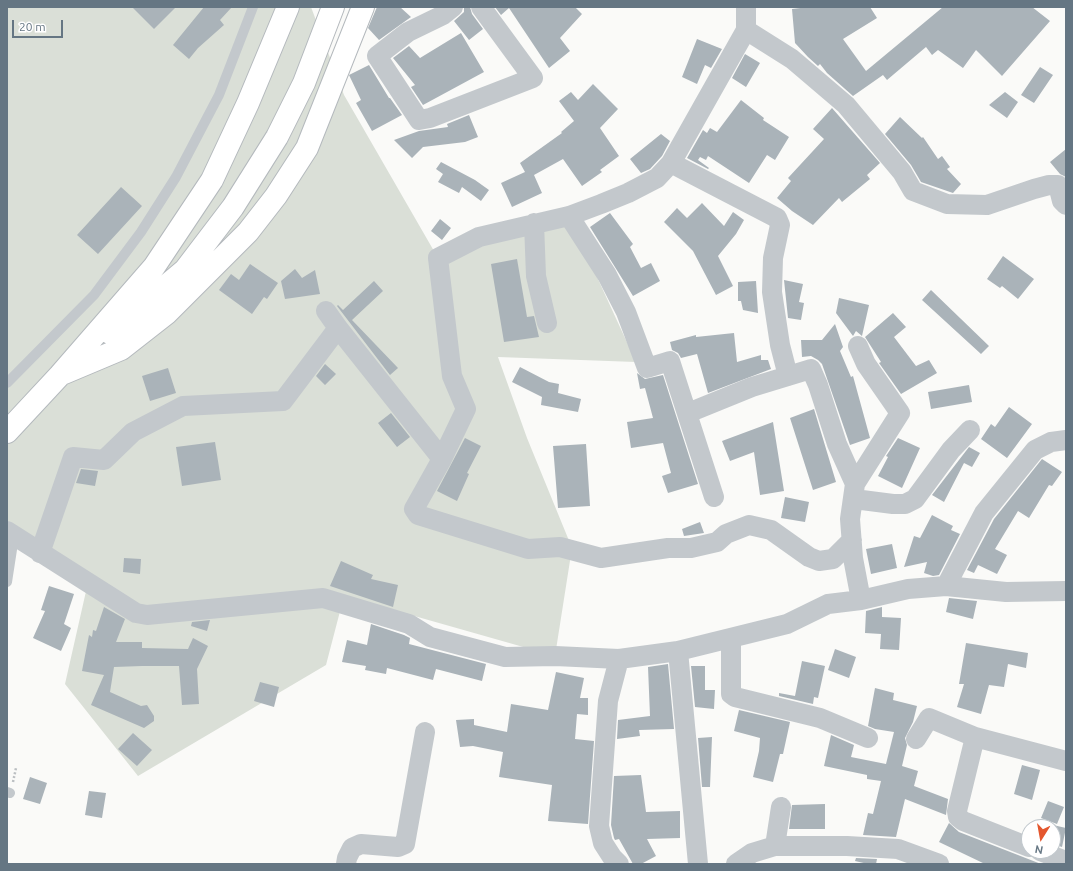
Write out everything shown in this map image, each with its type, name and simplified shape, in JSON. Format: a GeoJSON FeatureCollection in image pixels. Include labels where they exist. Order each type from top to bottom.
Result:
{"type":"FeatureCollection","features":[{"type":"Feature","properties":{"kind":"highway"},"geometry":{"type":"LineString","coordinates":[[7,432],[60,375],[154,267],[212,180],[248,103],[288,7]]}},
{"type":"Feature","properties":{"kind":"highway"},"geometry":{"type":"LineString","coordinates":[[60,375],[185,270],[233,208],[277,137],[304,83],[333,7]]}},
{"type":"Feature","properties":{"kind":"highway"},"geometry":{"type":"LineString","coordinates":[[60,375],[121,349],[167,313],[248,232],[276,196],[307,148],[363,7]]}},
{"type":"Feature","properties":{"kind":"street"},"geometry":{"type":"LineString","coordinates":[[453,7],[442,15],[408,32],[377,56],[419,120],[430,118],[533,78],[481,7]]}},
{"type":"Feature","properties":{"kind":"street"},"geometry":{"type":"LineString","coordinates":[[746,7],[746,30],[671,163],[658,178],[628,193],[569,216],[479,237],[438,258],[452,376],[466,409],[442,458],[414,509],[418,515],[528,549],[560,547],[601,558],[668,548],[691,548],[717,542],[726,534],[748,525],[771,530],[809,557],[819,561],[833,560],[852,540]]}},
{"type":"Feature","properties":{"kind":"street"},"geometry":{"type":"LineString","coordinates":[[746,30],[792,58],[846,105],[902,172],[913,191],[947,204],[987,205],[1034,189],[1049,185],[1058,185],[1062,201],[1066,205]]}},
{"type":"Feature","properties":{"kind":"street"},"geometry":{"type":"LineString","coordinates":[[671,163],[777,218],[780,226],[773,258],[772,292],[780,345],[788,376]]}},
{"type":"Feature","properties":{"kind":"street"},"geometry":{"type":"LineString","coordinates":[[569,216],[607,275],[623,306],[647,368],[670,361],[714,497]]}},
{"type":"Feature","properties":{"kind":"street"},"geometry":{"type":"LineString","coordinates":[[534,223],[536,276],[547,323]]}},
{"type":"Feature","properties":{"kind":"street"},"geometry":{"type":"LineString","coordinates":[[326,311],[442,458]]}},
{"type":"Feature","properties":{"kind":"street"},"geometry":{"type":"LineString","coordinates":[[40,553],[73,457],[104,460],[133,432],[183,406],[283,401],[338,328]]}},
{"type":"Feature","properties":{"kind":"street"},"geometry":{"type":"LineString","coordinates":[[858,346],[866,364],[900,413],[855,491],[850,519],[853,558],[861,600]]}},
{"type":"Feature","properties":{"kind":"street"},"geometry":{"type":"LineString","coordinates":[[688,413],[752,387],[811,368],[855,491]]}},
{"type":"Feature","properties":{"kind":"street"},"geometry":{"type":"LineString","coordinates":[[855,491],[893,504],[905,504],[915,499],[951,450],[970,430]]}},
{"type":"Feature","properties":{"kind":"street"},"geometry":{"type":"LineString","coordinates":[[946,586],[984,513],[1035,450],[1051,442],[1066,440]]}},
{"type":"Feature","properties":{"kind":"street"},"geometry":{"type":"LineString","coordinates":[[12,534],[136,613],[147,615],[323,598],[409,624],[430,637],[505,657],[555,656],[619,659],[678,651],[787,624],[828,604],[861,600],[908,589],[946,586],[1006,592],[1066,591]]}},
{"type":"Feature","properties":{"kind":"street"},"geometry":{"type":"LineString","coordinates":[[731,638],[731,694],[735,697],[820,718],[868,738]]}},
{"type":"Feature","properties":{"kind":"street"},"geometry":{"type":"LineString","coordinates":[[678,651],[698,864]]}},
{"type":"Feature","properties":{"kind":"street"},"geometry":{"type":"LineString","coordinates":[[619,659],[608,701],[599,826],[603,843],[612,857],[619,864]]}},
{"type":"Feature","properties":{"kind":"street"},"geometry":{"type":"LineString","coordinates":[[916,739],[928,718],[975,737],[1066,761]]}},
{"type":"Feature","properties":{"kind":"street"},"geometry":{"type":"LineString","coordinates":[[346,864],[352,848],[362,844],[398,847],[405,844],[425,732]]}},
{"type":"Feature","properties":{"kind":"street"},"geometry":{"type":"LineString","coordinates":[[975,737],[957,811],[958,817],[963,821],[1021,844]]}},
{"type":"Feature","properties":{"kind":"street"},"geometry":{"type":"LineString","coordinates":[[775,846],[781,807]]}},
{"type":"Feature","properties":{"kind":"street"},"geometry":{"type":"LineString","coordinates":[[749,860],[775,846],[847,846],[895,857],[939,864]]}},
{"type":"Feature","properties":{"kind":"lane"},"geometry":{"type":"LineString","coordinates":[[7,383],[94,295],[145,226],[176,177],[219,95],[253,7]]}},
{"type":"Feature","properties":{"kind":"lane"},"geometry":{"type":"LineString","coordinates":[[7,582],[13,543],[12,534]]}},
{"type":"Feature","properties":{"kind":"shaded area"},"geometry":{"type":"Polygon","coordinates":[[[7,7],[311,7],[344,95],[438,258],[569,216],[636,362],[498,357],[527,438],[572,548],[555,656],[344,596],[326,665],[138,776],[65,684],[89,578],[7,538],[7,7]]]}},
{"type":"Feature","properties":{"kind":"building"},"geometry":{"type":"Polygon","coordinates":[[[132,7],[176,7],[154,29],[132,7]]]}},
{"type":"Feature","properties":{"kind":"building"},"geometry":{"type":"Polygon","coordinates":[[[204,7],[232,7],[220,20],[224,25],[198,48],[189,59],[173,45],[204,7]]]}},
{"type":"Feature","properties":{"kind":"building"},"geometry":{"type":"Polygon","coordinates":[[[377,7],[400,7],[411,17],[379,40],[368,28],[377,7]]]}},
{"type":"Feature","properties":{"kind":"building"},"geometry":{"type":"Polygon","coordinates":[[[464,7],[470,7],[472,14],[483,29],[469,40],[454,21],[464,12],[464,7]]]}},
{"type":"Feature","properties":{"kind":"building"},"geometry":{"type":"Polygon","coordinates":[[[495,7],[575,7],[582,14],[560,38],[570,51],[549,68],[509,8],[501,15],[495,7]]]}},
{"type":"Feature","properties":{"kind":"building"},"geometry":{"type":"Polygon","coordinates":[[[809,7],[870,7],[877,18],[843,39],[866,71],[943,7],[1032,7],[1050,21],[1002,76],[976,50],[963,68],[938,50],[932,55],[926,47],[887,80],[883,75],[853,96],[827,73],[820,64],[818,66],[808,57],[795,43],[792,9],[809,7]]]}},
{"type":"Feature","properties":{"kind":"building"},"geometry":{"type":"Polygon","coordinates":[[[461,33],[484,72],[423,105],[411,87],[415,85],[393,58],[409,46],[420,58],[461,33]]]}},
{"type":"Feature","properties":{"kind":"building"},"geometry":{"type":"Polygon","coordinates":[[[697,39],[722,49],[711,68],[705,65],[697,84],[682,77],[697,39]]]}},
{"type":"Feature","properties":{"kind":"building"},"geometry":{"type":"Polygon","coordinates":[[[745,54],[760,63],[746,87],[732,78],[745,54]]]}},
{"type":"Feature","properties":{"kind":"building"},"geometry":{"type":"Polygon","coordinates":[[[369,65],[389,98],[402,115],[372,131],[356,103],[361,100],[349,75],[369,65]]]}},
{"type":"Feature","properties":{"kind":"building"},"geometry":{"type":"Polygon","coordinates":[[[1040,67],[1053,75],[1034,103],[1021,95],[1040,67]]]}},
{"type":"Feature","properties":{"kind":"building"},"geometry":{"type":"Polygon","coordinates":[[[593,84],[618,109],[600,128],[619,156],[600,170],[602,172],[582,186],[563,159],[534,175],[542,193],[512,207],[501,183],[525,172],[520,163],[562,133],[561,132],[574,121],[559,101],[571,92],[578,100],[593,84]]]}},
{"type":"Feature","properties":{"kind":"building"},"geometry":{"type":"Polygon","coordinates":[[[1005,92],[1018,102],[1007,118],[989,105],[1005,92]]]}},
{"type":"Feature","properties":{"kind":"building"},"geometry":{"type":"Polygon","coordinates":[[[741,100],[764,118],[763,120],[789,137],[775,160],[767,155],[749,183],[708,156],[706,160],[700,157],[698,160],[709,168],[708,169],[687,158],[703,130],[707,133],[710,128],[717,132],[741,100]]]}},
{"type":"Feature","properties":{"kind":"building"},"geometry":{"type":"Polygon","coordinates":[[[832,108],[880,163],[867,175],[870,179],[842,202],[839,198],[813,225],[792,211],[777,198],[791,181],[788,178],[824,139],[813,129],[832,108]]]}},
{"type":"Feature","properties":{"kind":"building"},"geometry":{"type":"Polygon","coordinates":[[[469,115],[478,137],[465,142],[423,147],[412,158],[394,140],[419,131],[448,127],[447,124],[469,115]]]}},
{"type":"Feature","properties":{"kind":"building"},"geometry":{"type":"Polygon","coordinates":[[[900,117],[922,138],[923,137],[938,159],[942,156],[950,167],[947,169],[961,184],[953,193],[921,182],[911,165],[885,134],[900,117]]]}},
{"type":"Feature","properties":{"kind":"building"},"geometry":{"type":"Polygon","coordinates":[[[661,134],[670,141],[662,156],[650,169],[641,173],[630,159],[661,134]]]}},
{"type":"Feature","properties":{"kind":"building"},"geometry":{"type":"Polygon","coordinates":[[[1066,149],[1066,177],[1060,174],[1050,162],[1066,149]]]}},
{"type":"Feature","properties":{"kind":"building"},"geometry":{"type":"Polygon","coordinates":[[[441,162],[475,180],[489,190],[481,201],[462,187],[459,193],[438,182],[443,174],[436,169],[441,162]]]}},
{"type":"Feature","properties":{"kind":"building"},"geometry":{"type":"Polygon","coordinates":[[[121,187],[142,206],[98,254],[77,235],[121,187]]]}},
{"type":"Feature","properties":{"kind":"building"},"geometry":{"type":"Polygon","coordinates":[[[702,203],[724,226],[733,212],[744,220],[736,234],[718,256],[733,286],[716,295],[693,251],[664,222],[677,208],[687,218],[702,203]]]}},
{"type":"Feature","properties":{"kind":"building"},"geometry":{"type":"Polygon","coordinates":[[[610,213],[633,244],[630,247],[641,268],[651,263],[660,281],[633,296],[590,227],[610,213]]]}},
{"type":"Feature","properties":{"kind":"building"},"geometry":{"type":"Polygon","coordinates":[[[440,219],[451,228],[442,240],[431,231],[440,219]]]}},
{"type":"Feature","properties":{"kind":"building"},"geometry":{"type":"Polygon","coordinates":[[[1003,256],[1034,279],[1018,299],[1002,286],[1000,288],[987,279],[1003,256]]]}},
{"type":"Feature","properties":{"kind":"building"},"geometry":{"type":"Polygon","coordinates":[[[517,259],[527,317],[534,316],[539,337],[504,342],[491,264],[517,259]]]}},
{"type":"Feature","properties":{"kind":"building"},"geometry":{"type":"Polygon","coordinates":[[[250,264],[278,283],[267,299],[264,297],[252,314],[219,290],[231,274],[239,280],[250,264]]]}},
{"type":"Feature","properties":{"kind":"building"},"geometry":{"type":"Polygon","coordinates":[[[295,269],[302,278],[315,270],[320,294],[285,299],[281,281],[295,269]]]}},
{"type":"Feature","properties":{"kind":"building"},"geometry":{"type":"Polygon","coordinates":[[[784,280],[803,284],[799,302],[804,303],[801,320],[788,318],[784,280]]]}},
{"type":"Feature","properties":{"kind":"building"},"geometry":{"type":"Polygon","coordinates":[[[374,281],[383,291],[352,320],[398,368],[390,375],[337,306],[338,305],[343,310],[374,281]]]}},
{"type":"Feature","properties":{"kind":"building"},"geometry":{"type":"Polygon","coordinates":[[[756,281],[758,313],[743,310],[741,301],[738,301],[738,282],[756,281]]]}},
{"type":"Feature","properties":{"kind":"building"},"geometry":{"type":"Polygon","coordinates":[[[931,290],[989,346],[981,354],[922,300],[931,290]]]}},
{"type":"Feature","properties":{"kind":"building"},"geometry":{"type":"Polygon","coordinates":[[[839,298],[869,305],[862,336],[856,331],[853,336],[836,313],[839,298]]]}},
{"type":"Feature","properties":{"kind":"building"},"geometry":{"type":"Polygon","coordinates":[[[893,313],[906,327],[894,337],[916,366],[929,360],[937,373],[901,394],[879,363],[881,362],[865,337],[893,313]]]}},
{"type":"Feature","properties":{"kind":"building"},"geometry":{"type":"Polygon","coordinates":[[[835,324],[843,347],[840,351],[851,377],[853,376],[870,438],[850,445],[822,364],[811,356],[802,357],[801,340],[822,340],[835,324]]]}},
{"type":"Feature","properties":{"kind":"building"},"geometry":{"type":"Polygon","coordinates":[[[734,333],[737,362],[761,355],[761,360],[768,360],[771,369],[708,393],[697,354],[681,358],[678,353],[672,350],[670,342],[696,335],[696,337],[734,333]]]}},
{"type":"Feature","properties":{"kind":"building"},"geometry":{"type":"Polygon","coordinates":[[[325,364],[336,374],[325,385],[316,376],[325,364]]]}},
{"type":"Feature","properties":{"kind":"building"},"geometry":{"type":"Polygon","coordinates":[[[520,367],[549,382],[559,384],[558,393],[581,399],[578,412],[541,405],[542,397],[512,382],[520,367]]]}},
{"type":"Feature","properties":{"kind":"building"},"geometry":{"type":"Polygon","coordinates":[[[168,368],[176,393],[150,401],[142,376],[168,368]]]}},
{"type":"Feature","properties":{"kind":"building"},"geometry":{"type":"Polygon","coordinates":[[[637,373],[645,379],[663,375],[698,484],[668,493],[662,476],[671,473],[663,443],[631,448],[627,422],[653,418],[645,388],[640,389],[637,373]]]}},
{"type":"Feature","properties":{"kind":"building"},"geometry":{"type":"Polygon","coordinates":[[[969,385],[972,402],[931,409],[928,392],[969,385]]]}},
{"type":"Feature","properties":{"kind":"building"},"geometry":{"type":"Polygon","coordinates":[[[1009,407],[1032,424],[1007,458],[981,439],[991,424],[995,427],[1009,407]]]}},
{"type":"Feature","properties":{"kind":"building"},"geometry":{"type":"Polygon","coordinates":[[[814,409],[836,482],[813,490],[790,418],[814,409]]]}},
{"type":"Feature","properties":{"kind":"building"},"geometry":{"type":"Polygon","coordinates":[[[391,413],[410,437],[397,447],[378,423],[391,413]]]}},
{"type":"Feature","properties":{"kind":"building"},"geometry":{"type":"Polygon","coordinates":[[[773,422],[784,491],[760,495],[754,452],[730,461],[722,441],[773,422]]]}},
{"type":"Feature","properties":{"kind":"building"},"geometry":{"type":"Polygon","coordinates":[[[465,438],[481,446],[467,473],[469,474],[457,501],[437,491],[465,438]]]}},
{"type":"Feature","properties":{"kind":"building"},"geometry":{"type":"Polygon","coordinates":[[[898,438],[920,448],[902,488],[878,476],[888,457],[886,456],[898,438]]]}},
{"type":"Feature","properties":{"kind":"building"},"geometry":{"type":"Polygon","coordinates":[[[215,442],[221,480],[182,486],[176,447],[215,442]]]}},
{"type":"Feature","properties":{"kind":"building"},"geometry":{"type":"Polygon","coordinates":[[[586,444],[590,506],[558,508],[553,446],[586,444]]]}},
{"type":"Feature","properties":{"kind":"building"},"geometry":{"type":"Polygon","coordinates":[[[969,447],[980,453],[972,467],[964,463],[944,502],[932,495],[969,447]]]}},
{"type":"Feature","properties":{"kind":"building"},"geometry":{"type":"Polygon","coordinates":[[[1042,459],[1062,472],[1052,486],[1049,485],[1029,518],[1018,511],[995,549],[1007,555],[997,574],[978,565],[974,573],[967,570],[994,519],[1042,459]]]}},
{"type":"Feature","properties":{"kind":"building"},"geometry":{"type":"Polygon","coordinates":[[[81,469],[98,471],[95,486],[76,483],[81,469]]]}},
{"type":"Feature","properties":{"kind":"building"},"geometry":{"type":"Polygon","coordinates":[[[785,497],[809,502],[805,522],[781,518],[785,497]]]}},
{"type":"Feature","properties":{"kind":"building"},"geometry":{"type":"Polygon","coordinates":[[[932,515],[953,526],[951,530],[960,534],[939,575],[933,576],[924,573],[927,562],[904,567],[914,536],[920,538],[932,515]]]}},
{"type":"Feature","properties":{"kind":"building"},"geometry":{"type":"Polygon","coordinates":[[[700,522],[704,533],[684,536],[682,529],[700,522]]]}},
{"type":"Feature","properties":{"kind":"building"},"geometry":{"type":"Polygon","coordinates":[[[892,544],[897,568],[871,574],[866,549],[892,544]]]}},
{"type":"Feature","properties":{"kind":"building"},"geometry":{"type":"Polygon","coordinates":[[[124,558],[141,559],[140,574],[123,572],[124,558]]]}},
{"type":"Feature","properties":{"kind":"building"},"geometry":{"type":"Polygon","coordinates":[[[341,561],[373,575],[371,579],[398,585],[393,607],[330,586],[341,561]]]}},
{"type":"Feature","properties":{"kind":"building"},"geometry":{"type":"Polygon","coordinates":[[[49,586],[74,594],[64,624],[71,628],[61,651],[33,638],[45,611],[41,610],[49,586]]]}},
{"type":"Feature","properties":{"kind":"building"},"geometry":{"type":"Polygon","coordinates":[[[949,598],[977,601],[973,619],[946,612],[949,598]]]}},
{"type":"Feature","properties":{"kind":"building"},"geometry":{"type":"Polygon","coordinates":[[[104,607],[125,619],[116,642],[142,642],[142,648],[188,649],[193,638],[208,646],[197,669],[199,704],[182,705],[179,666],[142,666],[114,667],[110,692],[141,706],[147,705],[154,716],[154,721],[144,728],[91,705],[104,675],[82,671],[89,635],[92,637],[93,630],[96,631],[104,607]]]}},
{"type":"Feature","properties":{"kind":"building"},"geometry":{"type":"Polygon","coordinates":[[[882,607],[882,617],[901,618],[899,650],[880,649],[881,634],[865,633],[866,611],[882,607]]]}},
{"type":"Feature","properties":{"kind":"building"},"geometry":{"type":"Polygon","coordinates":[[[210,620],[207,631],[191,626],[192,622],[210,620]]]}},
{"type":"Feature","properties":{"kind":"building"},"geometry":{"type":"Polygon","coordinates":[[[371,624],[410,638],[409,644],[486,664],[482,681],[436,669],[433,680],[387,668],[386,674],[365,670],[366,666],[342,662],[347,640],[367,645],[371,624]]]}},
{"type":"Feature","properties":{"kind":"building"},"geometry":{"type":"Polygon","coordinates":[[[966,643],[1028,653],[1026,668],[1008,664],[1004,687],[989,685],[981,714],[957,707],[964,684],[959,684],[966,643]]]}},
{"type":"Feature","properties":{"kind":"building"},"geometry":{"type":"Polygon","coordinates":[[[835,649],[856,657],[849,678],[828,670],[835,649]]]}},
{"type":"Feature","properties":{"kind":"building"},"geometry":{"type":"Polygon","coordinates":[[[802,661],[825,666],[818,698],[814,697],[813,704],[779,696],[779,693],[795,696],[802,661]]]}},
{"type":"Feature","properties":{"kind":"building"},"geometry":{"type":"Polygon","coordinates":[[[668,664],[674,729],[639,730],[640,736],[617,739],[618,720],[650,716],[648,667],[668,664]]]}},
{"type":"Feature","properties":{"kind":"building"},"geometry":{"type":"Polygon","coordinates":[[[691,666],[705,666],[705,690],[715,690],[714,709],[695,707],[691,666]]]}},
{"type":"Feature","properties":{"kind":"building"},"geometry":{"type":"Polygon","coordinates":[[[556,672],[584,678],[580,698],[588,698],[588,715],[577,714],[575,739],[594,741],[588,824],[548,821],[552,785],[499,777],[503,752],[473,746],[460,747],[456,720],[474,719],[474,725],[507,732],[511,704],[548,710],[556,672]]]}},
{"type":"Feature","properties":{"kind":"building"},"geometry":{"type":"Polygon","coordinates":[[[260,682],[279,687],[274,707],[254,701],[260,682]]]}},
{"type":"Feature","properties":{"kind":"building"},"geometry":{"type":"Polygon","coordinates":[[[875,688],[894,693],[893,700],[917,706],[913,722],[905,738],[907,745],[902,766],[918,771],[914,786],[948,799],[946,815],[905,799],[896,837],[863,835],[868,813],[873,814],[881,781],[867,779],[867,775],[824,766],[831,735],[854,745],[851,757],[886,764],[894,732],[875,729],[868,726],[875,688]]]}},
{"type":"Feature","properties":{"kind":"building"},"geometry":{"type":"Polygon","coordinates":[[[739,710],[790,722],[783,754],[780,754],[773,782],[753,777],[759,751],[760,738],[734,731],[739,710]]]}},
{"type":"Feature","properties":{"kind":"building"},"geometry":{"type":"Polygon","coordinates":[[[133,733],[152,750],[137,766],[118,749],[133,733]]]}},
{"type":"Feature","properties":{"kind":"building"},"geometry":{"type":"Polygon","coordinates":[[[712,737],[710,787],[702,787],[698,738],[712,737]]]}},
{"type":"Feature","properties":{"kind":"building"},"geometry":{"type":"Polygon","coordinates":[[[1022,765],[1040,770],[1032,800],[1014,794],[1022,765]]]}},
{"type":"Feature","properties":{"kind":"building"},"geometry":{"type":"Polygon","coordinates":[[[641,775],[646,812],[680,811],[680,838],[647,839],[656,856],[641,864],[633,864],[619,839],[615,840],[611,825],[614,776],[641,775]]]}},
{"type":"Feature","properties":{"kind":"building"},"geometry":{"type":"Polygon","coordinates":[[[30,777],[47,783],[40,804],[23,799],[30,777]]]}},
{"type":"Feature","properties":{"kind":"building"},"geometry":{"type":"Polygon","coordinates":[[[89,791],[106,793],[102,818],[85,815],[89,791]]]}},
{"type":"Feature","properties":{"kind":"building"},"geometry":{"type":"Polygon","coordinates":[[[1048,801],[1064,807],[1059,819],[1041,818],[1048,801]]]}},
{"type":"Feature","properties":{"kind":"building"},"geometry":{"type":"Polygon","coordinates":[[[825,804],[825,829],[789,829],[792,805],[825,804]]]}},
{"type":"Feature","properties":{"kind":"building"},"geometry":{"type":"Polygon","coordinates":[[[949,823],[959,832],[1021,856],[1021,859],[1028,859],[1041,864],[985,864],[939,842],[949,823]]]}},
{"type":"Feature","properties":{"kind":"building"},"geometry":{"type":"Polygon","coordinates":[[[1061,827],[1066,828],[1061,847],[1061,827]]]}},
{"type":"Feature","properties":{"kind":"building"},"geometry":{"type":"Polygon","coordinates":[[[856,858],[877,859],[876,864],[868,864],[855,861],[856,858]]]}}]}
